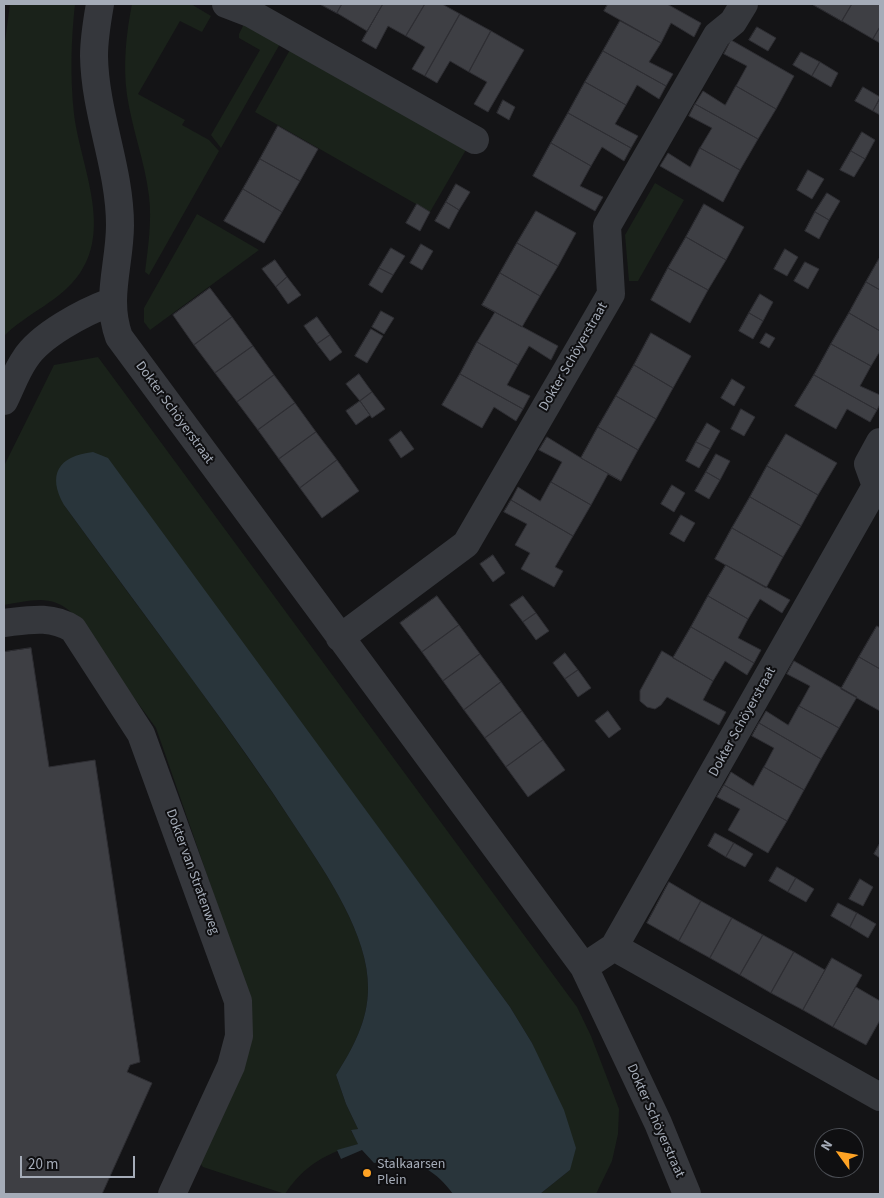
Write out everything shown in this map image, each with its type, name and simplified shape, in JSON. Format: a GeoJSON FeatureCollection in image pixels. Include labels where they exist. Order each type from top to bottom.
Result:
{"type":"FeatureCollection","features":[{"type":"Feature","properties":{"kind":"street","name":"Dokter Schöyerstraat"},"geometry":{"type":"LineString","coordinates":[[100,4],[96,26],[94,58],[102,117],[119,196],[120,227],[111,302],[113,320],[119,337],[584,967],[658,1124],[687,1194]]}},
{"type":"Feature","properties":{"kind":"street"},"geometry":{"type":"LineString","coordinates":[[226,4],[260,18],[475,140]]}},
{"type":"Feature","properties":{"kind":"street","name":"Dokter Schöyerstraat"},"geometry":{"type":"LineString","coordinates":[[340,638],[466,544],[611,294],[607,226],[716,35],[733,22],[744,4]]}},
{"type":"Feature","properties":{"kind":"street"},"geometry":{"type":"LineString","coordinates":[[4,400],[25,359],[37,344],[93,309],[111,302]]}},
{"type":"Feature","properties":{"kind":"street","name":"Dokter Schöyerstraat"},"geometry":{"type":"LineString","coordinates":[[584,967],[614,947],[876,486],[868,464],[880,442]]}},
{"type":"Feature","properties":{"kind":"street","name":"Dokter van Stratenweg"},"geometry":{"type":"LineString","coordinates":[[4,622],[49,619],[73,629],[142,734],[238,1001],[239,1036],[231,1066],[172,1194]]}},
{"type":"Feature","properties":{"kind":"street"},"geometry":{"type":"LineString","coordinates":[[614,947],[880,1097]]}},
{"type":"Feature","properties":{"kind":"shaded area"},"geometry":{"type":"Polygon","coordinates":[[[10,4],[75,4],[72,59],[74,114],[94,215],[89,255],[80,273],[54,299],[23,320],[4,336],[4,49],[10,4]]]}},
{"type":"Feature","properties":{"kind":"shaded area"},"geometry":{"type":"Polygon","coordinates":[[[132,4],[191,4],[211,16],[202,32],[180,21],[138,94],[185,120],[182,125],[209,140],[219,151],[149,275],[145,272],[150,225],[149,196],[145,171],[129,108],[125,72],[128,27],[132,4]]]}},
{"type":"Feature","properties":{"kind":"shaded area"},"geometry":{"type":"Polygon","coordinates":[[[244,24],[281,42],[221,148],[211,135],[260,50],[239,38],[244,24]]]}},
{"type":"Feature","properties":{"kind":"shaded area"},"geometry":{"type":"Polygon","coordinates":[[[291,48],[467,148],[430,212],[255,112],[291,48]]]}},
{"type":"Feature","properties":{"kind":"shaded area"},"geometry":{"type":"Polygon","coordinates":[[[655,183],[684,200],[638,281],[629,281],[625,235],[655,183]]]}},
{"type":"Feature","properties":{"kind":"shaded area"},"geometry":{"type":"Polygon","coordinates":[[[197,214],[259,250],[150,330],[144,322],[144,308],[197,214]]]}},
{"type":"Feature","properties":{"kind":"shaded area"},"geometry":{"type":"Polygon","coordinates":[[[98,357],[577,1007],[591,1036],[619,1109],[618,1134],[612,1161],[596,1194],[540,1194],[570,1170],[532,1043],[510,1007],[337,772],[64,505],[192,679],[309,848],[333,885],[354,927],[366,968],[368,988],[362,1023],[354,1044],[336,1075],[346,1104],[358,1129],[351,1131],[359,1144],[337,1151],[308,1168],[285,1194],[203,1167],[199,1162],[251,1033],[251,1002],[162,745],[156,728],[73,614],[65,607],[49,601],[40,600],[4,605],[4,466],[54,365],[98,357]]]}},
{"type":"Feature","properties":{"kind":"shaded area"},"geometry":{"type":"Polygon","coordinates":[[[93,452],[108,458],[510,1007],[532,1043],[564,1110],[576,1148],[570,1170],[540,1194],[453,1194],[437,1176],[419,1165],[399,1161],[374,1163],[362,1150],[341,1159],[337,1150],[358,1144],[351,1130],[358,1129],[346,1104],[336,1075],[358,1034],[365,1012],[368,988],[366,968],[354,927],[333,885],[273,793],[64,505],[56,485],[56,476],[59,469],[71,458],[93,452]]]}},
{"type":"Feature","properties":{"kind":"building"},"geometry":{"type":"Polygon","coordinates":[[[320,4],[342,4],[337,13],[320,4]]]}},
{"type":"Feature","properties":{"kind":"building"},"geometry":{"type":"Polygon","coordinates":[[[342,4],[383,4],[367,31],[337,13],[342,4]]]}},
{"type":"Feature","properties":{"kind":"building"},"geometry":{"type":"Polygon","coordinates":[[[383,4],[425,4],[406,36],[388,26],[376,49],[362,41],[383,4]]]}},
{"type":"Feature","properties":{"kind":"building"},"geometry":{"type":"Polygon","coordinates":[[[425,4],[442,4],[460,14],[425,76],[412,69],[425,47],[406,36],[425,4]]]}},
{"type":"Feature","properties":{"kind":"building"},"geometry":{"type":"Polygon","coordinates":[[[608,4],[667,4],[701,23],[694,37],[671,23],[661,43],[604,11],[608,4]]]}},
{"type":"Feature","properties":{"kind":"building"},"geometry":{"type":"Polygon","coordinates":[[[812,4],[852,4],[842,21],[812,4]]]}},
{"type":"Feature","properties":{"kind":"building"},"geometry":{"type":"Polygon","coordinates":[[[852,4],[880,4],[880,27],[873,39],[842,21],[852,4]]]}},
{"type":"Feature","properties":{"kind":"building"},"geometry":{"type":"Polygon","coordinates":[[[460,14],[491,31],[469,72],[450,61],[437,83],[425,76],[460,14]]]}},
{"type":"Feature","properties":{"kind":"building"},"geometry":{"type":"Polygon","coordinates":[[[620,21],[661,43],[649,62],[673,74],[666,86],[603,51],[620,21]]]}},
{"type":"Feature","properties":{"kind":"building"},"geometry":{"type":"Polygon","coordinates":[[[757,27],[776,38],[768,51],[749,40],[757,27]]]}},
{"type":"Feature","properties":{"kind":"building"},"geometry":{"type":"Polygon","coordinates":[[[880,27],[880,43],[873,39],[880,27]]]}},
{"type":"Feature","properties":{"kind":"building"},"geometry":{"type":"Polygon","coordinates":[[[491,31],[524,50],[488,112],[474,104],[487,82],[469,72],[491,31]]]}},
{"type":"Feature","properties":{"kind":"building"},"geometry":{"type":"Polygon","coordinates":[[[731,40],[794,76],[776,109],[736,86],[747,66],[724,54],[731,40]]]}},
{"type":"Feature","properties":{"kind":"building"},"geometry":{"type":"Polygon","coordinates":[[[603,51],[666,86],[659,99],[637,85],[626,105],[585,82],[603,51]]]}},
{"type":"Feature","properties":{"kind":"building"},"geometry":{"type":"Polygon","coordinates":[[[801,52],[820,62],[812,76],[793,65],[801,52]]]}},
{"type":"Feature","properties":{"kind":"building"},"geometry":{"type":"Polygon","coordinates":[[[820,62],[838,73],[831,87],[812,76],[820,62]]]}},
{"type":"Feature","properties":{"kind":"building"},"geometry":{"type":"Polygon","coordinates":[[[585,82],[626,105],[615,124],[638,136],[631,148],[568,113],[585,82]]]}},
{"type":"Feature","properties":{"kind":"building"},"geometry":{"type":"Polygon","coordinates":[[[736,86],[776,109],[758,139],[695,104],[703,91],[725,105],[736,86]]]}},
{"type":"Feature","properties":{"kind":"building"},"geometry":{"type":"Polygon","coordinates":[[[863,87],[880,97],[873,111],[855,101],[863,87]]]}},
{"type":"Feature","properties":{"kind":"building"},"geometry":{"type":"Polygon","coordinates":[[[880,99],[880,115],[873,111],[880,99]]]}},
{"type":"Feature","properties":{"kind":"building"},"geometry":{"type":"Polygon","coordinates":[[[503,100],[515,107],[509,120],[497,113],[503,100]]]}},
{"type":"Feature","properties":{"kind":"building"},"geometry":{"type":"Polygon","coordinates":[[[695,104],[758,139],[740,170],[700,148],[712,128],[689,116],[695,104]]]}},
{"type":"Feature","properties":{"kind":"building"},"geometry":{"type":"Polygon","coordinates":[[[568,113],[631,148],[624,161],[602,147],[591,166],[551,143],[568,113]]]}},
{"type":"Feature","properties":{"kind":"building"},"geometry":{"type":"Polygon","coordinates":[[[278,126],[318,149],[300,181],[260,159],[278,126]]]}},
{"type":"Feature","properties":{"kind":"building"},"geometry":{"type":"Polygon","coordinates":[[[862,132],[875,140],[865,159],[851,151],[862,132]]]}},
{"type":"Feature","properties":{"kind":"building"},"geometry":{"type":"Polygon","coordinates":[[[551,143],[591,166],[580,186],[603,197],[595,211],[533,176],[551,143]]]}},
{"type":"Feature","properties":{"kind":"building"},"geometry":{"type":"Polygon","coordinates":[[[700,148],[740,170],[723,202],[660,166],[668,153],[690,167],[700,148]]]}},
{"type":"Feature","properties":{"kind":"building"},"geometry":{"type":"Polygon","coordinates":[[[851,151],[865,159],[854,177],[840,170],[851,151]]]}},
{"type":"Feature","properties":{"kind":"building"},"geometry":{"type":"Polygon","coordinates":[[[260,159],[300,181],[282,212],[243,189],[260,159]]]}},
{"type":"Feature","properties":{"kind":"building"},"geometry":{"type":"Polygon","coordinates":[[[808,170],[824,179],[812,199],[797,190],[808,170]]]}},
{"type":"Feature","properties":{"kind":"building"},"geometry":{"type":"Polygon","coordinates":[[[456,184],[470,192],[459,210],[446,202],[456,184]]]}},
{"type":"Feature","properties":{"kind":"building"},"geometry":{"type":"Polygon","coordinates":[[[243,189],[282,212],[264,243],[224,221],[243,189]]]}},
{"type":"Feature","properties":{"kind":"building"},"geometry":{"type":"Polygon","coordinates":[[[827,193],[840,201],[829,220],[815,212],[827,193]]]}},
{"type":"Feature","properties":{"kind":"building"},"geometry":{"type":"Polygon","coordinates":[[[446,202],[459,210],[449,229],[435,221],[446,202]]]}},
{"type":"Feature","properties":{"kind":"building"},"geometry":{"type":"Polygon","coordinates":[[[417,204],[430,212],[420,231],[406,223],[417,204]]]}},
{"type":"Feature","properties":{"kind":"building"},"geometry":{"type":"Polygon","coordinates":[[[704,204],[744,227],[726,260],[686,237],[704,204]]]}},
{"type":"Feature","properties":{"kind":"building"},"geometry":{"type":"Polygon","coordinates":[[[536,211],[576,233],[558,266],[517,243],[536,211]]]}},
{"type":"Feature","properties":{"kind":"building"},"geometry":{"type":"Polygon","coordinates":[[[815,212],[829,220],[819,239],[805,231],[815,212]]]}},
{"type":"Feature","properties":{"kind":"building"},"geometry":{"type":"Polygon","coordinates":[[[686,237],[726,260],[708,290],[668,268],[686,237]]]}},
{"type":"Feature","properties":{"kind":"building"},"geometry":{"type":"Polygon","coordinates":[[[517,243],[558,266],[540,296],[500,273],[517,243]]]}},
{"type":"Feature","properties":{"kind":"building"},"geometry":{"type":"Polygon","coordinates":[[[421,244],[433,251],[422,270],[410,263],[421,244]]]}},
{"type":"Feature","properties":{"kind":"building"},"geometry":{"type":"Polygon","coordinates":[[[391,248],[405,256],[393,275],[379,268],[391,248]]]}},
{"type":"Feature","properties":{"kind":"building"},"geometry":{"type":"Polygon","coordinates":[[[785,249],[798,257],[787,276],[774,269],[785,249]]]}},
{"type":"Feature","properties":{"kind":"building"},"geometry":{"type":"Polygon","coordinates":[[[880,257],[880,290],[866,282],[880,257]]]}},
{"type":"Feature","properties":{"kind":"building"},"geometry":{"type":"Polygon","coordinates":[[[275,260],[287,277],[276,287],[262,269],[275,260]]]}},
{"type":"Feature","properties":{"kind":"building"},"geometry":{"type":"Polygon","coordinates":[[[805,262],[819,269],[808,289],[794,281],[805,262]]]}},
{"type":"Feature","properties":{"kind":"building"},"geometry":{"type":"Polygon","coordinates":[[[379,268],[393,275],[382,293],[369,285],[379,268]]]}},
{"type":"Feature","properties":{"kind":"building"},"geometry":{"type":"Polygon","coordinates":[[[668,268],[708,290],[690,323],[651,300],[668,268]]]}},
{"type":"Feature","properties":{"kind":"building"},"geometry":{"type":"Polygon","coordinates":[[[500,273],[540,296],[522,327],[482,305],[500,273]]]}},
{"type":"Feature","properties":{"kind":"building"},"geometry":{"type":"Polygon","coordinates":[[[287,277],[301,295],[288,304],[276,287],[287,277]]]}},
{"type":"Feature","properties":{"kind":"building"},"geometry":{"type":"Polygon","coordinates":[[[866,282],[880,290],[880,331],[849,313],[866,282]]]}},
{"type":"Feature","properties":{"kind":"building"},"geometry":{"type":"Polygon","coordinates":[[[210,288],[232,317],[194,345],[173,315],[210,288]]]}},
{"type":"Feature","properties":{"kind":"building"},"geometry":{"type":"Polygon","coordinates":[[[760,294],[773,302],[763,321],[749,313],[760,294]]]}},
{"type":"Feature","properties":{"kind":"building"},"geometry":{"type":"Polygon","coordinates":[[[381,311],[394,318],[384,334],[372,327],[381,311]]]}},
{"type":"Feature","properties":{"kind":"building"},"geometry":{"type":"Polygon","coordinates":[[[495,312],[558,346],[551,360],[529,346],[518,365],[477,342],[495,312]]]}},
{"type":"Feature","properties":{"kind":"building"},"geometry":{"type":"Polygon","coordinates":[[[749,313],[763,321],[753,339],[739,331],[749,313]]]}},
{"type":"Feature","properties":{"kind":"building"},"geometry":{"type":"Polygon","coordinates":[[[849,313],[880,331],[880,351],[871,366],[831,344],[849,313]]]}},
{"type":"Feature","properties":{"kind":"building"},"geometry":{"type":"Polygon","coordinates":[[[232,317],[253,346],[215,373],[194,345],[232,317]]]}},
{"type":"Feature","properties":{"kind":"building"},"geometry":{"type":"Polygon","coordinates":[[[317,317],[330,335],[317,344],[304,326],[317,317]]]}},
{"type":"Feature","properties":{"kind":"building"},"geometry":{"type":"Polygon","coordinates":[[[371,329],[383,336],[367,363],[355,356],[371,329]]]}},
{"type":"Feature","properties":{"kind":"building"},"geometry":{"type":"Polygon","coordinates":[[[651,333],[691,356],[673,388],[634,365],[651,333]]]}},
{"type":"Feature","properties":{"kind":"building"},"geometry":{"type":"Polygon","coordinates":[[[766,333],[775,338],[769,348],[760,343],[766,333]]]}},
{"type":"Feature","properties":{"kind":"building"},"geometry":{"type":"Polygon","coordinates":[[[330,335],[342,352],[330,361],[317,344],[330,335]]]}},
{"type":"Feature","properties":{"kind":"building"},"geometry":{"type":"Polygon","coordinates":[[[477,342],[518,365],[507,385],[530,396],[523,409],[460,374],[477,342]]]}},
{"type":"Feature","properties":{"kind":"building"},"geometry":{"type":"Polygon","coordinates":[[[831,344],[871,366],[860,386],[880,395],[880,404],[877,410],[814,375],[831,344]]]}},
{"type":"Feature","properties":{"kind":"building"},"geometry":{"type":"Polygon","coordinates":[[[253,346],[274,375],[237,402],[215,373],[253,346]]]}},
{"type":"Feature","properties":{"kind":"building"},"geometry":{"type":"Polygon","coordinates":[[[634,365],[673,388],[656,419],[616,396],[634,365]]]}},
{"type":"Feature","properties":{"kind":"building"},"geometry":{"type":"Polygon","coordinates":[[[359,374],[372,392],[360,401],[346,384],[359,374]]]}},
{"type":"Feature","properties":{"kind":"building"},"geometry":{"type":"Polygon","coordinates":[[[460,374],[523,409],[516,421],[494,407],[482,428],[442,405],[460,374]]]}},
{"type":"Feature","properties":{"kind":"building"},"geometry":{"type":"Polygon","coordinates":[[[274,375],[295,403],[258,430],[237,402],[274,375]]]}},
{"type":"Feature","properties":{"kind":"building"},"geometry":{"type":"Polygon","coordinates":[[[814,375],[877,410],[870,422],[847,409],[836,429],[795,406],[814,375]]]}},
{"type":"Feature","properties":{"kind":"building"},"geometry":{"type":"Polygon","coordinates":[[[732,379],[745,387],[734,406],[721,398],[732,379]]]}},
{"type":"Feature","properties":{"kind":"building"},"geometry":{"type":"Polygon","coordinates":[[[372,392],[385,409],[372,418],[360,401],[372,392]]]}},
{"type":"Feature","properties":{"kind":"building"},"geometry":{"type":"Polygon","coordinates":[[[616,396],[656,419],[638,450],[598,427],[616,396]]]}},
{"type":"Feature","properties":{"kind":"building"},"geometry":{"type":"Polygon","coordinates":[[[360,401],[370,415],[356,425],[346,411],[360,401]]]}},
{"type":"Feature","properties":{"kind":"building"},"geometry":{"type":"Polygon","coordinates":[[[295,403],[316,432],[279,459],[258,430],[295,403]]]}},
{"type":"Feature","properties":{"kind":"building"},"geometry":{"type":"Polygon","coordinates":[[[741,409],[755,417],[744,436],[731,429],[741,409]]]}},
{"type":"Feature","properties":{"kind":"building"},"geometry":{"type":"Polygon","coordinates":[[[707,423],[720,431],[710,449],[696,442],[707,423]]]}},
{"type":"Feature","properties":{"kind":"building"},"geometry":{"type":"Polygon","coordinates":[[[598,427],[638,450],[621,481],[581,458],[598,427]]]}},
{"type":"Feature","properties":{"kind":"building"},"geometry":{"type":"Polygon","coordinates":[[[401,431],[414,449],[401,458],[389,440],[401,431]]]}},
{"type":"Feature","properties":{"kind":"building"},"geometry":{"type":"Polygon","coordinates":[[[316,432],[337,460],[300,488],[279,459],[316,432]]]}},
{"type":"Feature","properties":{"kind":"building"},"geometry":{"type":"Polygon","coordinates":[[[786,434],[837,463],[818,495],[767,466],[786,434]]]}},
{"type":"Feature","properties":{"kind":"building"},"geometry":{"type":"Polygon","coordinates":[[[547,437],[621,481],[608,474],[591,505],[551,482],[562,462],[539,450],[547,437]]]}},
{"type":"Feature","properties":{"kind":"building"},"geometry":{"type":"Polygon","coordinates":[[[696,442],[710,449],[699,468],[686,461],[696,442]]]}},
{"type":"Feature","properties":{"kind":"building"},"geometry":{"type":"Polygon","coordinates":[[[716,454],[730,461],[720,480],[706,472],[716,454]]]}},
{"type":"Feature","properties":{"kind":"building"},"geometry":{"type":"Polygon","coordinates":[[[337,460],[359,491],[322,518],[300,488],[337,460]]]}},
{"type":"Feature","properties":{"kind":"building"},"geometry":{"type":"Polygon","coordinates":[[[767,466],[818,495],[801,526],[750,497],[767,466]]]}},
{"type":"Feature","properties":{"kind":"building"},"geometry":{"type":"Polygon","coordinates":[[[706,472],[720,480],[709,499],[695,491],[706,472]]]}},
{"type":"Feature","properties":{"kind":"building"},"geometry":{"type":"Polygon","coordinates":[[[551,482],[591,505],[573,536],[511,500],[518,487],[540,501],[551,482]]]}},
{"type":"Feature","properties":{"kind":"building"},"geometry":{"type":"Polygon","coordinates":[[[672,485],[685,493],[674,512],[661,504],[672,485]]]}},
{"type":"Feature","properties":{"kind":"building"},"geometry":{"type":"Polygon","coordinates":[[[750,497],[801,526],[783,557],[732,528],[750,497]]]}},
{"type":"Feature","properties":{"kind":"building"},"geometry":{"type":"Polygon","coordinates":[[[511,500],[573,536],[555,567],[563,571],[554,587],[521,569],[530,553],[515,545],[527,524],[504,512],[511,500]]]}},
{"type":"Feature","properties":{"kind":"building"},"geometry":{"type":"Polygon","coordinates":[[[681,515],[695,523],[684,542],[670,534],[681,515]]]}},
{"type":"Feature","properties":{"kind":"building"},"geometry":{"type":"Polygon","coordinates":[[[732,528],[783,557],[766,588],[715,559],[732,528]]]}},
{"type":"Feature","properties":{"kind":"building"},"geometry":{"type":"Polygon","coordinates":[[[493,555],[505,573],[493,582],[480,564],[493,555]]]}},
{"type":"Feature","properties":{"kind":"building"},"geometry":{"type":"Polygon","coordinates":[[[726,565],[790,600],[782,613],[760,599],[748,619],[708,596],[726,565]]]}},
{"type":"Feature","properties":{"kind":"building"},"geometry":{"type":"Polygon","coordinates":[[[437,596],[459,625],[422,652],[400,623],[437,596]]]}},
{"type":"Feature","properties":{"kind":"building"},"geometry":{"type":"Polygon","coordinates":[[[523,596],[536,613],[523,622],[510,605],[523,596]]]}},
{"type":"Feature","properties":{"kind":"building"},"geometry":{"type":"Polygon","coordinates":[[[708,596],[748,619],[738,638],[761,650],[754,663],[691,627],[708,596]]]}},
{"type":"Feature","properties":{"kind":"building"},"geometry":{"type":"Polygon","coordinates":[[[536,613],[549,631],[536,640],[523,622],[536,613]]]}},
{"type":"Feature","properties":{"kind":"building"},"geometry":{"type":"Polygon","coordinates":[[[459,625],[480,654],[443,681],[422,652],[459,625]]]}},
{"type":"Feature","properties":{"kind":"building"},"geometry":{"type":"Polygon","coordinates":[[[877,626],[880,628],[880,669],[859,657],[877,626]]]}},
{"type":"Feature","properties":{"kind":"building"},"geometry":{"type":"Polygon","coordinates":[[[691,627],[754,663],[747,675],[725,661],[713,681],[673,658],[691,627]]]}},
{"type":"Feature","properties":{"kind":"building"},"geometry":{"type":"Polygon","coordinates":[[[31,648],[49,767],[95,760],[140,1062],[130,1065],[127,1072],[152,1083],[102,1194],[4,1194],[4,652],[31,648]]]}},
{"type":"Feature","properties":{"kind":"building"},"geometry":{"type":"Polygon","coordinates":[[[662,651],[713,681],[703,700],[726,712],[719,725],[667,697],[655,709],[647,707],[640,701],[640,691],[662,651]]]}},
{"type":"Feature","properties":{"kind":"building"},"geometry":{"type":"Polygon","coordinates":[[[565,653],[578,670],[565,679],[553,663],[565,653]]]}},
{"type":"Feature","properties":{"kind":"building"},"geometry":{"type":"Polygon","coordinates":[[[480,654],[501,682],[464,710],[443,681],[480,654]]]}},
{"type":"Feature","properties":{"kind":"building"},"geometry":{"type":"Polygon","coordinates":[[[859,657],[880,669],[880,711],[841,689],[859,657]]]}},
{"type":"Feature","properties":{"kind":"building"},"geometry":{"type":"Polygon","coordinates":[[[794,661],[857,697],[839,728],[799,706],[810,686],[787,674],[794,661]]]}},
{"type":"Feature","properties":{"kind":"building"},"geometry":{"type":"Polygon","coordinates":[[[578,670],[591,688],[578,697],[565,679],[578,670]]]}},
{"type":"Feature","properties":{"kind":"building"},"geometry":{"type":"Polygon","coordinates":[[[501,682],[522,711],[485,738],[464,710],[501,682]]]}},
{"type":"Feature","properties":{"kind":"building"},"geometry":{"type":"Polygon","coordinates":[[[799,706],[839,728],[821,759],[759,723],[766,711],[788,725],[799,706]]]}},
{"type":"Feature","properties":{"kind":"building"},"geometry":{"type":"Polygon","coordinates":[[[522,711],[543,740],[506,767],[485,738],[522,711]]]}},
{"type":"Feature","properties":{"kind":"building"},"geometry":{"type":"Polygon","coordinates":[[[608,711],[621,729],[609,738],[595,721],[608,711]]]}},
{"type":"Feature","properties":{"kind":"building"},"geometry":{"type":"Polygon","coordinates":[[[759,723],[821,759],[804,790],[764,767],[774,748],[752,736],[759,723]]]}},
{"type":"Feature","properties":{"kind":"building"},"geometry":{"type":"Polygon","coordinates":[[[543,740],[565,770],[528,797],[506,767],[543,740]]]}},
{"type":"Feature","properties":{"kind":"building"},"geometry":{"type":"Polygon","coordinates":[[[764,767],[804,790],[787,821],[724,785],[731,772],[753,786],[764,767]]]}},
{"type":"Feature","properties":{"kind":"building"},"geometry":{"type":"Polygon","coordinates":[[[724,785],[787,821],[768,853],[728,830],[740,809],[717,797],[724,785]]]}},
{"type":"Feature","properties":{"kind":"building"},"geometry":{"type":"Polygon","coordinates":[[[715,833],[734,843],[726,857],[708,846],[715,833]]]}},
{"type":"Feature","properties":{"kind":"building"},"geometry":{"type":"Polygon","coordinates":[[[734,843],[753,854],[745,867],[726,857],[734,843]]]}},
{"type":"Feature","properties":{"kind":"building"},"geometry":{"type":"Polygon","coordinates":[[[880,843],[880,858],[874,854],[880,843]]]}},
{"type":"Feature","properties":{"kind":"building"},"geometry":{"type":"Polygon","coordinates":[[[777,867],[796,878],[788,892],[769,881],[777,867]]]}},
{"type":"Feature","properties":{"kind":"building"},"geometry":{"type":"Polygon","coordinates":[[[796,878],[814,889],[806,902],[788,892],[796,878]]]}},
{"type":"Feature","properties":{"kind":"building"},"geometry":{"type":"Polygon","coordinates":[[[860,879],[873,887],[863,906],[849,899],[860,879]]]}},
{"type":"Feature","properties":{"kind":"building"},"geometry":{"type":"Polygon","coordinates":[[[669,882],[701,901],[679,941],[647,923],[669,882]]]}},
{"type":"Feature","properties":{"kind":"building"},"geometry":{"type":"Polygon","coordinates":[[[701,901],[732,918],[710,958],[679,941],[701,901]]]}},
{"type":"Feature","properties":{"kind":"building"},"geometry":{"type":"Polygon","coordinates":[[[838,903],[857,913],[850,927],[831,916],[838,903]]]}},
{"type":"Feature","properties":{"kind":"building"},"geometry":{"type":"Polygon","coordinates":[[[857,913],[876,924],[868,938],[850,927],[857,913]]]}},
{"type":"Feature","properties":{"kind":"building"},"geometry":{"type":"Polygon","coordinates":[[[732,918],[763,935],[740,975],[710,958],[732,918]]]}},
{"type":"Feature","properties":{"kind":"building"},"geometry":{"type":"Polygon","coordinates":[[[763,935],[794,952],[771,993],[740,975],[763,935]]]}},
{"type":"Feature","properties":{"kind":"building"},"geometry":{"type":"Polygon","coordinates":[[[794,952],[825,970],[803,1010],[771,993],[794,952]]]}},
{"type":"Feature","properties":{"kind":"building"},"geometry":{"type":"Polygon","coordinates":[[[832,958],[862,975],[833,1027],[803,1010],[832,958]]]}},
{"type":"Feature","properties":{"kind":"building"},"geometry":{"type":"Polygon","coordinates":[[[856,987],[880,1001],[880,1020],[866,1045],[833,1027],[856,987]]]}},
{"type":"Feature","properties":{"kind":"place","name":"Stalkaarsen Plein"},"geometry":{"type":"Point","coordinates":[367,1173]}}]}
